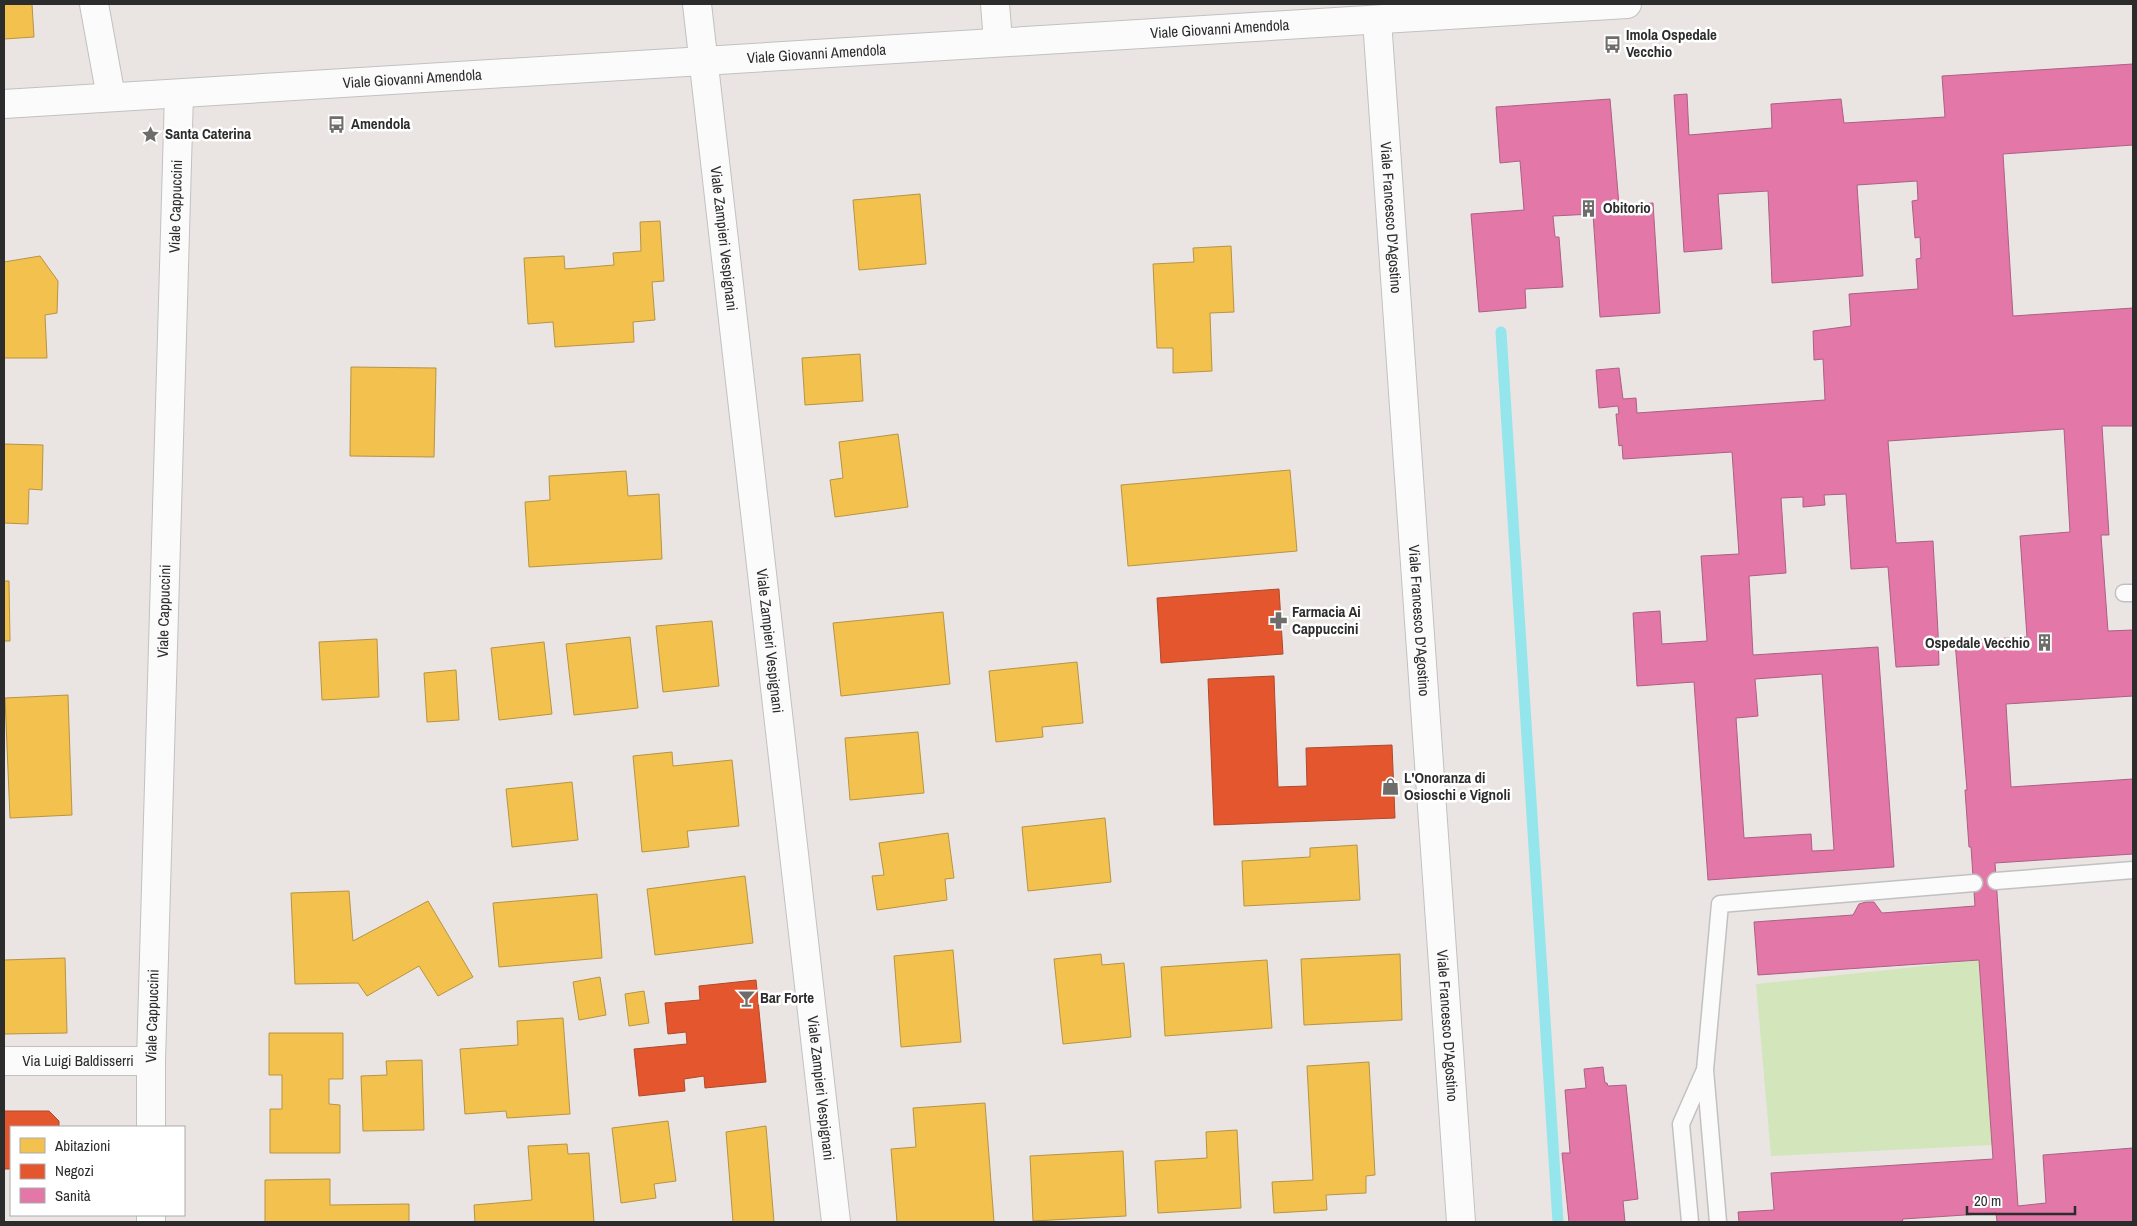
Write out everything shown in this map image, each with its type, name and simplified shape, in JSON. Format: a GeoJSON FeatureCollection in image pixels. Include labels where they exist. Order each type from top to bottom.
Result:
{"type":"FeatureCollection","features":[{"type":"Feature","properties":{"kind":"street"},"geometry":{"type":"LineString","coordinates":[[94,4],[111,98]]}},
{"type":"Feature","properties":{"kind":"street","name":"Viale Zampieri Vespignani"},"geometry":{"type":"LineString","coordinates":[[697,4],[836,1222]]}},
{"type":"Feature","properties":{"kind":"street"},"geometry":{"type":"LineString","coordinates":[[995,4],[998,41]]}},
{"type":"Feature","properties":{"kind":"street","name":"Viale Giovanni Amendola"},"geometry":{"type":"LineString","coordinates":[[4,104],[998,41],[1379,9],[1627,4]]}},
{"type":"Feature","properties":{"kind":"street","name":"Viale Francesco D'Agostino"},"geometry":{"type":"LineString","coordinates":[[1379,9],[1461,1222]]}},
{"type":"Feature","properties":{"kind":"street","name":"Viale Cappuccini"},"geometry":{"type":"LineString","coordinates":[[151,1126],[151,1061],[179,94]]}},
{"type":"Feature","properties":{"kind":"street","name":"Via Luigi Baldisserri"},"geometry":{"type":"LineString","coordinates":[[4,1061],[151,1061]]}},
{"type":"Feature","properties":{"kind":"lane"},"geometry":{"type":"LineString","coordinates":[[1996,881],[2133,870]]}},
{"type":"Feature","properties":{"kind":"lane"},"geometry":{"type":"LineString","coordinates":[[1718,1222],[1705,1070],[1720,904],[1974,883]]}},
{"type":"Feature","properties":{"kind":"lane"},"geometry":{"type":"LineString","coordinates":[[1690,1222],[1681,1124],[1705,1070]]}},
{"type":"Feature","properties":{"kind":"green space"},"geometry":{"type":"Polygon","coordinates":[[[1979,960],[1992,1145],[1771,1156],[1756,984],[1979,960]]]}},
{"type":"Feature","properties":{"kind":"building: Abitazioni"},"geometry":{"type":"Polygon","coordinates":[[[4,4],[32,4],[34,37],[4,39],[4,4]]]}},
{"type":"Feature","properties":{"kind":"building: Abitazioni"},"geometry":{"type":"Polygon","coordinates":[[[920,194],[926,264],[859,270],[853,200],[920,194]]]}},
{"type":"Feature","properties":{"kind":"building: Abitazioni"},"geometry":{"type":"Polygon","coordinates":[[[660,221],[664,281],[652,282],[655,320],[633,322],[634,342],[555,347],[553,322],[528,324],[524,258],[564,256],[565,269],[614,265],[613,253],[641,251],[640,222],[660,221]]]}},
{"type":"Feature","properties":{"kind":"building: Abitazioni"},"geometry":{"type":"Polygon","coordinates":[[[1231,246],[1234,312],[1210,313],[1212,371],[1173,373],[1173,348],[1157,348],[1153,264],[1194,262],[1193,248],[1231,246]]]}},
{"type":"Feature","properties":{"kind":"building: Abitazioni"},"geometry":{"type":"Polygon","coordinates":[[[40,256],[58,281],[57,313],[45,315],[47,358],[4,358],[4,262],[40,256]]]}},
{"type":"Feature","properties":{"kind":"building: Abitazioni"},"geometry":{"type":"Polygon","coordinates":[[[860,354],[863,401],[805,405],[802,358],[860,354]]]}},
{"type":"Feature","properties":{"kind":"building: Abitazioni"},"geometry":{"type":"Polygon","coordinates":[[[351,367],[436,368],[434,457],[350,456],[351,367]]]}},
{"type":"Feature","properties":{"kind":"building: Abitazioni"},"geometry":{"type":"Polygon","coordinates":[[[898,434],[908,507],[835,517],[830,480],[843,478],[839,442],[898,434]]]}},
{"type":"Feature","properties":{"kind":"building: Abitazioni"},"geometry":{"type":"Polygon","coordinates":[[[4,444],[43,445],[42,490],[29,489],[28,524],[4,523],[4,444]]]}},
{"type":"Feature","properties":{"kind":"building: Abitazioni"},"geometry":{"type":"Polygon","coordinates":[[[1290,470],[1297,551],[1128,566],[1121,485],[1290,470]]]}},
{"type":"Feature","properties":{"kind":"building: Abitazioni"},"geometry":{"type":"Polygon","coordinates":[[[626,471],[628,496],[659,494],[662,559],[529,567],[525,502],[550,500],[549,476],[626,471]]]}},
{"type":"Feature","properties":{"kind":"building: Abitazioni"},"geometry":{"type":"Polygon","coordinates":[[[4,581],[9,581],[10,641],[4,641],[4,581]]]}},
{"type":"Feature","properties":{"kind":"building: Abitazioni"},"geometry":{"type":"Polygon","coordinates":[[[943,612],[950,684],[841,696],[833,623],[943,612]]]}},
{"type":"Feature","properties":{"kind":"building: Abitazioni"},"geometry":{"type":"Polygon","coordinates":[[[712,621],[719,686],[663,692],[656,626],[712,621]]]}},
{"type":"Feature","properties":{"kind":"building: Abitazioni"},"geometry":{"type":"Polygon","coordinates":[[[630,637],[638,708],[574,715],[566,644],[630,637]]]}},
{"type":"Feature","properties":{"kind":"building: Abitazioni"},"geometry":{"type":"Polygon","coordinates":[[[377,639],[379,697],[322,700],[319,642],[377,639]]]}},
{"type":"Feature","properties":{"kind":"building: Abitazioni"},"geometry":{"type":"Polygon","coordinates":[[[544,642],[552,714],[499,720],[491,648],[544,642]]]}},
{"type":"Feature","properties":{"kind":"building: Abitazioni"},"geometry":{"type":"Polygon","coordinates":[[[1077,662],[1083,723],[1042,727],[1043,737],[996,742],[989,671],[1077,662]]]}},
{"type":"Feature","properties":{"kind":"building: Abitazioni"},"geometry":{"type":"Polygon","coordinates":[[[456,670],[459,720],[427,722],[424,673],[456,670]]]}},
{"type":"Feature","properties":{"kind":"building: Abitazioni"},"geometry":{"type":"Polygon","coordinates":[[[68,695],[72,815],[10,818],[5,698],[68,695]]]}},
{"type":"Feature","properties":{"kind":"building: Abitazioni"},"geometry":{"type":"Polygon","coordinates":[[[918,732],[924,793],[850,800],[845,738],[918,732]]]}},
{"type":"Feature","properties":{"kind":"building: Abitazioni"},"geometry":{"type":"Polygon","coordinates":[[[672,752],[673,766],[732,760],[739,826],[687,831],[689,847],[642,852],[633,756],[672,752]]]}},
{"type":"Feature","properties":{"kind":"building: Abitazioni"},"geometry":{"type":"Polygon","coordinates":[[[572,782],[578,840],[512,847],[506,789],[572,782]]]}},
{"type":"Feature","properties":{"kind":"building: Abitazioni"},"geometry":{"type":"Polygon","coordinates":[[[1105,818],[1111,882],[1028,891],[1022,827],[1105,818]]]}},
{"type":"Feature","properties":{"kind":"building: Abitazioni"},"geometry":{"type":"Polygon","coordinates":[[[948,833],[954,878],[945,879],[947,900],[877,910],[872,876],[884,875],[879,843],[948,833]]]}},
{"type":"Feature","properties":{"kind":"building: Abitazioni"},"geometry":{"type":"Polygon","coordinates":[[[1357,845],[1360,900],[1244,906],[1242,861],[1310,857],[1310,848],[1357,845]]]}},
{"type":"Feature","properties":{"kind":"building: Abitazioni"},"geometry":{"type":"Polygon","coordinates":[[[745,876],[753,943],[655,955],[647,889],[745,876]]]}},
{"type":"Feature","properties":{"kind":"building: Abitazioni"},"geometry":{"type":"Polygon","coordinates":[[[349,891],[353,941],[428,901],[473,977],[438,996],[419,966],[367,996],[358,983],[295,984],[291,893],[349,891]]]}},
{"type":"Feature","properties":{"kind":"building: Abitazioni"},"geometry":{"type":"Polygon","coordinates":[[[597,894],[602,958],[499,967],[493,903],[597,894]]]}},
{"type":"Feature","properties":{"kind":"building: Abitazioni"},"geometry":{"type":"Polygon","coordinates":[[[953,950],[961,1042],[901,1047],[894,956],[953,950]]]}},
{"type":"Feature","properties":{"kind":"building: Abitazioni"},"geometry":{"type":"Polygon","coordinates":[[[1101,954],[1102,965],[1124,963],[1131,1037],[1063,1044],[1054,959],[1101,954]]]}},
{"type":"Feature","properties":{"kind":"building: Abitazioni"},"geometry":{"type":"Polygon","coordinates":[[[1400,954],[1402,1020],[1304,1025],[1301,959],[1400,954]]]}},
{"type":"Feature","properties":{"kind":"building: Abitazioni"},"geometry":{"type":"Polygon","coordinates":[[[65,958],[67,1033],[4,1034],[4,960],[65,958]]]}},
{"type":"Feature","properties":{"kind":"building: Abitazioni"},"geometry":{"type":"Polygon","coordinates":[[[1267,960],[1272,1028],[1165,1036],[1161,967],[1267,960]]]}},
{"type":"Feature","properties":{"kind":"building: Abitazioni"},"geometry":{"type":"Polygon","coordinates":[[[600,977],[606,1015],[579,1020],[573,982],[600,977]]]}},
{"type":"Feature","properties":{"kind":"building: Abitazioni"},"geometry":{"type":"Polygon","coordinates":[[[644,991],[649,1023],[629,1026],[625,994],[644,991]]]}},
{"type":"Feature","properties":{"kind":"building: Abitazioni"},"geometry":{"type":"Polygon","coordinates":[[[563,1018],[570,1114],[507,1118],[506,1111],[465,1114],[460,1049],[518,1045],[517,1021],[563,1018]]]}},
{"type":"Feature","properties":{"kind":"building: Abitazioni"},"geometry":{"type":"Polygon","coordinates":[[[269,1033],[343,1033],[343,1079],[329,1079],[329,1104],[340,1105],[340,1153],[270,1153],[270,1109],[282,1109],[282,1075],[269,1075],[269,1033]]]}},
{"type":"Feature","properties":{"kind":"building: Abitazioni"},"geometry":{"type":"Polygon","coordinates":[[[422,1060],[424,1130],[363,1131],[361,1076],[387,1075],[386,1061],[422,1060]]]}},
{"type":"Feature","properties":{"kind":"building: Abitazioni"},"geometry":{"type":"Polygon","coordinates":[[[1369,1062],[1375,1175],[1366,1176],[1366,1193],[1326,1195],[1327,1210],[1274,1213],[1272,1182],[1313,1180],[1307,1066],[1369,1062]]]}},
{"type":"Feature","properties":{"kind":"building: Abitazioni"},"geometry":{"type":"Polygon","coordinates":[[[985,1103],[994,1222],[897,1222],[891,1149],[916,1147],[913,1108],[985,1103]]]}},
{"type":"Feature","properties":{"kind":"building: Abitazioni"},"geometry":{"type":"Polygon","coordinates":[[[668,1121],[676,1181],[654,1184],[656,1198],[621,1203],[612,1128],[668,1121]]]}},
{"type":"Feature","properties":{"kind":"building: Abitazioni"},"geometry":{"type":"Polygon","coordinates":[[[766,1126],[774,1222],[733,1222],[726,1132],[766,1126]]]}},
{"type":"Feature","properties":{"kind":"building: Abitazioni"},"geometry":{"type":"Polygon","coordinates":[[[1237,1130],[1241,1208],[1158,1213],[1155,1161],[1207,1158],[1206,1132],[1237,1130]]]}},
{"type":"Feature","properties":{"kind":"building: Abitazioni"},"geometry":{"type":"Polygon","coordinates":[[[567,1144],[568,1154],[589,1153],[594,1222],[475,1222],[474,1205],[532,1200],[528,1146],[567,1144]]]}},
{"type":"Feature","properties":{"kind":"building: Abitazioni"},"geometry":{"type":"Polygon","coordinates":[[[1123,1151],[1126,1216],[1033,1221],[1030,1156],[1123,1151]]]}},
{"type":"Feature","properties":{"kind":"building: Abitazioni"},"geometry":{"type":"Polygon","coordinates":[[[330,1179],[330,1205],[409,1204],[409,1222],[265,1222],[265,1180],[330,1179]]]}},
{"type":"Feature","properties":{"kind":"building: Negozi"},"geometry":{"type":"Polygon","coordinates":[[[1279,589],[1283,654],[1161,663],[1157,598],[1279,589]]]}},
{"type":"Feature","properties":{"kind":"building: Negozi"},"geometry":{"type":"Polygon","coordinates":[[[1274,676],[1278,787],[1307,786],[1306,748],[1392,745],[1395,818],[1214,825],[1208,679],[1274,676]]]}},
{"type":"Feature","properties":{"kind":"building: Negozi"},"geometry":{"type":"Polygon","coordinates":[[[756,980],[766,1082],[705,1088],[704,1076],[684,1079],[685,1091],[639,1096],[634,1049],[687,1044],[686,1032],[668,1034],[665,1003],[700,1000],[699,986],[756,980]]]}},
{"type":"Feature","properties":{"kind":"building: Negozi"},"geometry":{"type":"Polygon","coordinates":[[[4,1111],[49,1111],[59,1121],[59,1126],[10,1126],[10,1169],[4,1169],[4,1111]]]}},
{"type":"Feature","properties":{"kind":"building: Sanità","name":"Ospedale Vecchio"},"geometry":{"type":"Polygon","coordinates":[[[2133,64],[2133,145],[2003,154],[2013,316],[2133,308],[2133,426],[2102,426],[2109,535],[2101,535],[2108,631],[2133,630],[2133,696],[2006,704],[2011,787],[2133,779],[2133,854],[1995,863],[2018,1206],[2046,1203],[2043,1155],[2133,1148],[2133,1222],[1997,1222],[1996,1213],[1903,1219],[1902,1222],[1739,1222],[1738,1212],[1774,1210],[1771,1173],[1993,1159],[1979,960],[1758,975],[1754,922],[1853,915],[1859,904],[1866,902],[1874,902],[1882,913],[1975,906],[1971,847],[1969,847],[1965,790],[1967,790],[1955,641],[2027,637],[2020,536],[2070,532],[2064,429],[1888,441],[1896,543],[1933,541],[1939,665],[1896,667],[1888,567],[1851,569],[1846,494],[1824,495],[1825,505],[1803,507],[1803,497],[1781,498],[1786,573],[1749,576],[1753,655],[1878,647],[1894,867],[1708,880],[1694,682],[1637,686],[1633,613],[1660,611],[1662,644],[1707,641],[1701,556],[1739,554],[1732,452],[1623,459],[1622,445],[1619,446],[1616,414],[1619,414],[1618,406],[1599,408],[1596,370],[1619,368],[1623,399],[1636,398],[1637,413],[1825,400],[1823,359],[1814,360],[1813,331],[1851,326],[1849,294],[1918,289],[1916,259],[1921,258],[1920,237],[1915,238],[1912,201],[1918,200],[1917,181],[1857,185],[1863,276],[1772,283],[1768,191],[1718,194],[1722,249],[1684,252],[1674,95],[1687,94],[1689,135],[1772,128],[1771,104],[1841,99],[1844,123],[1945,117],[1942,76],[2133,64]],[[1822,674],[1755,679],[1758,716],[1736,718],[1744,838],[1811,834],[1812,851],[1834,850],[1822,674]]]}},
{"type":"Feature","properties":{"kind":"building: Sanità","name":"Obitorio"},"geometry":{"type":"Polygon","coordinates":[[[1610,99],[1619,205],[1653,203],[1660,313],[1600,317],[1593,214],[1553,216],[1555,237],[1559,237],[1563,287],[1525,289],[1526,308],[1479,312],[1471,214],[1524,210],[1520,161],[1500,163],[1496,107],[1610,99]]]}},
{"type":"Feature","properties":{"kind":"building: Sanità"},"geometry":{"type":"Polygon","coordinates":[[[1603,1067],[1605,1083],[1608,1086],[1626,1085],[1638,1199],[1623,1201],[1625,1222],[1569,1222],[1562,1153],[1570,1153],[1565,1090],[1586,1088],[1584,1069],[1603,1067]]]}},
{"type":"Feature","properties":{"kind":"waterway"},"geometry":{"type":"LineString","coordinates":[[1501,332],[1558,1222]]}},
{"type":"Feature","properties":{"kind":"place","name":"Imola Ospedale Vecchio"},"geometry":{"type":"Point","coordinates":[1612,44]}},
{"type":"Feature","properties":{"kind":"place","name":"Amendola"},"geometry":{"type":"Point","coordinates":[337,124]}},
{"type":"Feature","properties":{"kind":"place","name":"Santa Caterina"},"geometry":{"type":"Point","coordinates":[151,134]}},
{"type":"Feature","properties":{"kind":"place","name":"Obitorio"},"geometry":{"type":"Point","coordinates":[1589,208]}},
{"type":"Feature","properties":{"kind":"place","name":"Farmacia Ai Cappuccini"},"geometry":{"type":"Point","coordinates":[1278,621]}},
{"type":"Feature","properties":{"kind":"place","name":"Ospedale Vecchio"},"geometry":{"type":"Point","coordinates":[2044,643]}},
{"type":"Feature","properties":{"kind":"place","name":"L'Onoranza di Osioschi e Vignoli"},"geometry":{"type":"Point","coordinates":[1390,787]}},
{"type":"Feature","properties":{"kind":"place","name":"Bar Forte"},"geometry":{"type":"Point","coordinates":[746,998]}}]}
